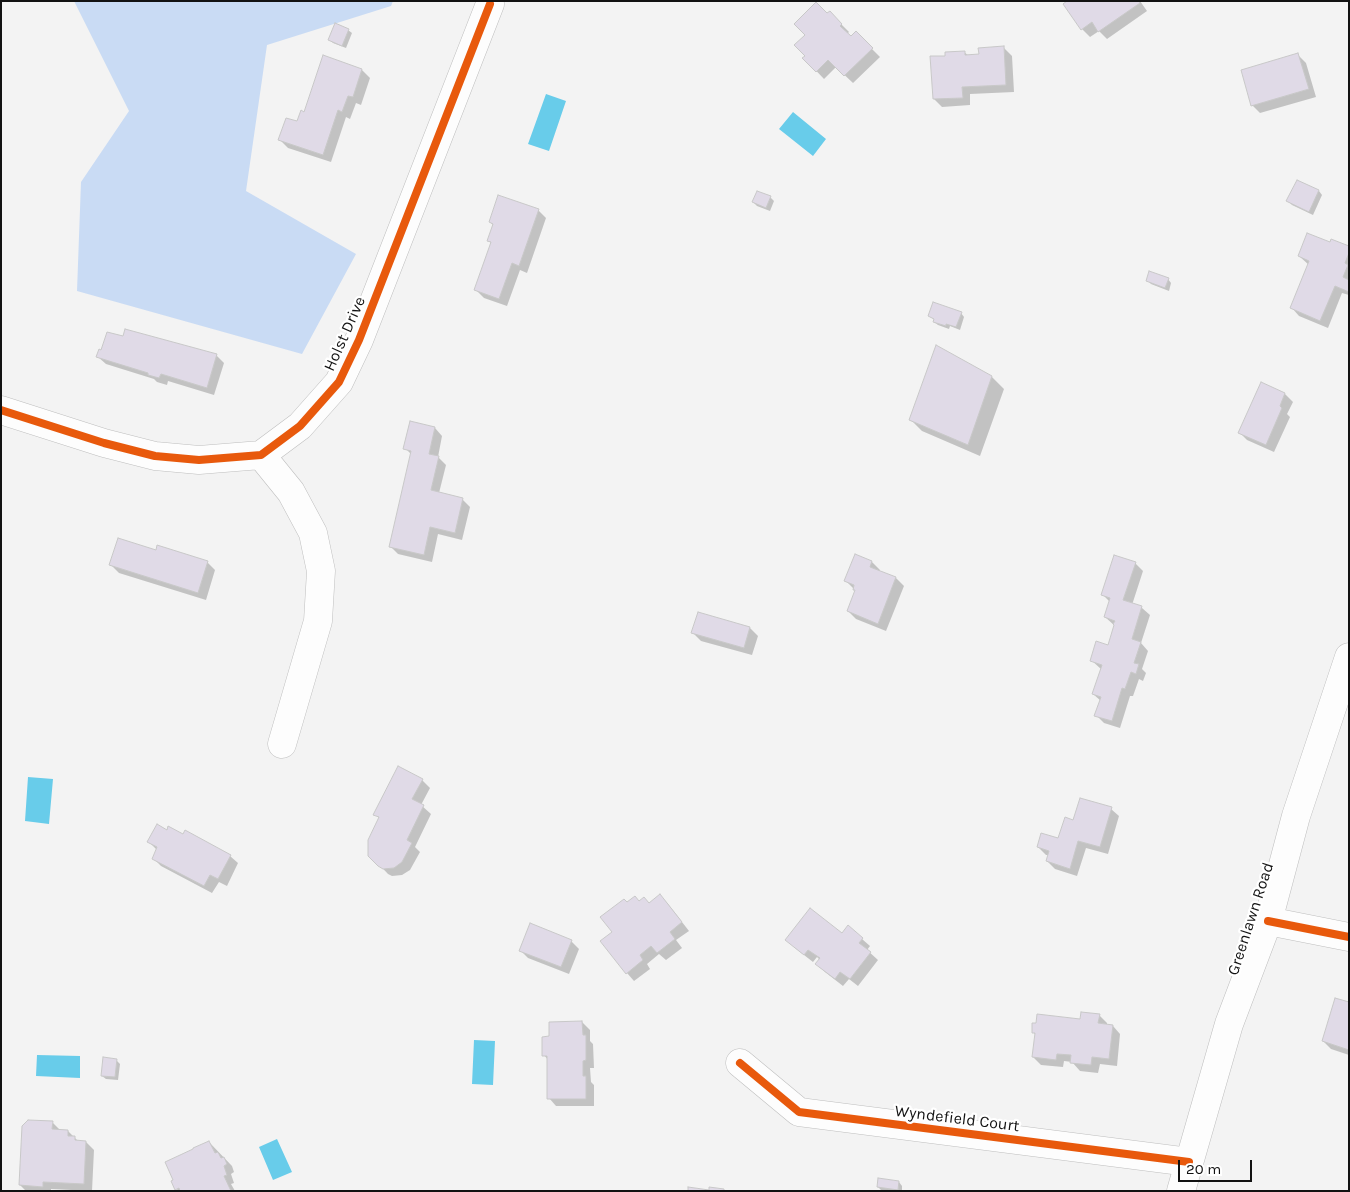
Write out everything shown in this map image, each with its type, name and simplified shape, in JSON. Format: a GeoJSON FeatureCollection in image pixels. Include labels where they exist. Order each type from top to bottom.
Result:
{"type":"FeatureCollection","features":[{"type":"Feature","properties":{"kind":"street","name":"Holst Drive"},"geometry":{"type":"LineString","coordinates":[[261,455],[300,426],[339,382],[359,340],[490,4]]}},
{"type":"Feature","properties":{"kind":"street"},"geometry":{"type":"LineString","coordinates":[[1,410],[104,443],[155,456],[199,460],[261,455],[291,492],[313,533],[321,571],[318,621],[282,744]]}},
{"type":"Feature","properties":{"kind":"street","name":"Greenlawn Road"},"geometry":{"type":"LineString","coordinates":[[1182,1191],[1229,1024],[1268,921],[1296,816],[1349,656]]}},
{"type":"Feature","properties":{"kind":"street"},"geometry":{"type":"LineString","coordinates":[[1268,921],[1349,937]]}},
{"type":"Feature","properties":{"kind":"street","name":"Wyndefield Court"},"geometry":{"type":"LineString","coordinates":[[740,1063],[799,1112],[1189,1162]]}},
{"type":"Feature","properties":{"kind":"shaded area"},"geometry":{"type":"Polygon","coordinates":[[[74,1],[393,1],[391,6],[267,45],[246,191],[356,254],[302,354],[77,291],[81,182],[129,111],[74,1]]]}},
{"type":"Feature","properties":{"kind":"water"},"geometry":{"type":"Polygon","coordinates":[[[546,94],[566,101],[549,151],[528,144],[546,94]]]}},
{"type":"Feature","properties":{"kind":"water"},"geometry":{"type":"Polygon","coordinates":[[[793,112],[826,139],[813,156],[779,129],[793,112]]]}},
{"type":"Feature","properties":{"kind":"water"},"geometry":{"type":"Polygon","coordinates":[[[28,777],[53,779],[49,824],[25,821],[28,777]]]}},
{"type":"Feature","properties":{"kind":"water"},"geometry":{"type":"Polygon","coordinates":[[[474,1040],[495,1041],[493,1085],[472,1084],[474,1040]]]}},
{"type":"Feature","properties":{"kind":"water"},"geometry":{"type":"Polygon","coordinates":[[[37,1055],[80,1056],[80,1078],[36,1076],[37,1055]]]}},
{"type":"Feature","properties":{"kind":"water"},"geometry":{"type":"Polygon","coordinates":[[[277,1139],[292,1172],[273,1180],[259,1147],[277,1139]]]}},
{"type":"Feature","properties":{"kind":"building"},"geometry":{"type":"Polygon","coordinates":[[[1067,1],[1139,1],[1140,3],[1098,32],[1092,22],[1081,30],[1063,4],[1067,1]]]}},
{"type":"Feature","properties":{"kind":"building"},"geometry":{"type":"Polygon","coordinates":[[[816,2],[827,13],[830,11],[842,24],[840,26],[851,36],[856,31],[873,48],[844,76],[828,60],[816,72],[802,58],[805,56],[794,45],[805,35],[794,24],[816,2]]]}},
{"type":"Feature","properties":{"kind":"building"},"geometry":{"type":"Polygon","coordinates":[[[335,23],[349,29],[342,46],[328,40],[335,23]]]}},
{"type":"Feature","properties":{"kind":"building"},"geometry":{"type":"Polygon","coordinates":[[[1004,46],[1006,85],[962,87],[963,98],[933,99],[930,56],[945,56],[945,52],[965,51],[965,55],[979,54],[978,48],[1004,46]]]}},
{"type":"Feature","properties":{"kind":"building"},"geometry":{"type":"Polygon","coordinates":[[[1298,53],[1309,89],[1251,106],[1241,70],[1298,53]]]}},
{"type":"Feature","properties":{"kind":"building"},"geometry":{"type":"Polygon","coordinates":[[[323,55],[362,69],[353,97],[348,96],[342,112],[338,110],[323,155],[278,140],[286,118],[297,121],[301,110],[304,112],[323,55]]]}},
{"type":"Feature","properties":{"kind":"building"},"geometry":{"type":"Polygon","coordinates":[[[1297,180],[1319,190],[1309,212],[1286,201],[1297,180]]]}},
{"type":"Feature","properties":{"kind":"building"},"geometry":{"type":"Polygon","coordinates":[[[757,191],[771,196],[766,208],[752,202],[757,191]]]}},
{"type":"Feature","properties":{"kind":"building"},"geometry":{"type":"Polygon","coordinates":[[[498,195],[539,209],[519,266],[512,263],[499,299],[474,290],[491,242],[487,241],[493,224],[489,222],[498,195]]]}},
{"type":"Feature","properties":{"kind":"building"},"geometry":{"type":"Polygon","coordinates":[[[1307,233],[1330,242],[1331,239],[1349,246],[1349,253],[1345,263],[1348,265],[1343,277],[1349,280],[1349,292],[1335,286],[1320,321],[1290,308],[1309,261],[1298,256],[1307,233]]]}},
{"type":"Feature","properties":{"kind":"building"},"geometry":{"type":"Polygon","coordinates":[[[1149,271],[1169,278],[1165,288],[1146,281],[1149,271]]]}},
{"type":"Feature","properties":{"kind":"building"},"geometry":{"type":"Polygon","coordinates":[[[933,302],[962,312],[956,327],[933,322],[934,319],[928,316],[933,302]]]}},
{"type":"Feature","properties":{"kind":"building"},"geometry":{"type":"Polygon","coordinates":[[[125,329],[217,354],[207,388],[161,374],[159,378],[148,375],[148,373],[96,357],[99,349],[101,350],[107,332],[123,336],[125,329]]]}},
{"type":"Feature","properties":{"kind":"building"},"geometry":{"type":"Polygon","coordinates":[[[936,345],[992,376],[968,445],[909,420],[936,345]]]}},
{"type":"Feature","properties":{"kind":"building"},"geometry":{"type":"Polygon","coordinates":[[[1261,382],[1285,393],[1280,406],[1282,408],[1266,445],[1238,433],[1261,382]]]}},
{"type":"Feature","properties":{"kind":"building"},"geometry":{"type":"Polygon","coordinates":[[[410,421],[435,427],[429,454],[439,456],[431,490],[463,498],[455,533],[430,527],[424,555],[389,547],[411,451],[403,449],[410,421]]]}},
{"type":"Feature","properties":{"kind":"building"},"geometry":{"type":"Polygon","coordinates":[[[118,538],[156,550],[157,545],[208,561],[198,593],[109,565],[118,538]]]}},
{"type":"Feature","properties":{"kind":"building"},"geometry":{"type":"Polygon","coordinates":[[[855,554],[872,561],[870,567],[896,577],[878,624],[847,611],[855,590],[853,590],[854,585],[844,581],[855,554]]]}},
{"type":"Feature","properties":{"kind":"building"},"geometry":{"type":"Polygon","coordinates":[[[1114,555],[1136,562],[1123,600],[1142,606],[1132,639],[1141,642],[1134,663],[1139,664],[1136,674],[1131,672],[1125,689],[1122,688],[1112,721],[1094,716],[1101,697],[1092,694],[1102,665],[1090,661],[1096,641],[1108,645],[1115,621],[1104,617],[1110,598],[1101,595],[1114,555]]]}},
{"type":"Feature","properties":{"kind":"building"},"geometry":{"type":"Polygon","coordinates":[[[698,612],[750,627],[744,648],[691,633],[698,612]]]}},
{"type":"Feature","properties":{"kind":"building"},"geometry":{"type":"Polygon","coordinates":[[[398,766],[423,779],[412,799],[424,805],[407,840],[412,843],[402,862],[394,868],[383,869],[368,856],[368,840],[379,817],[373,815],[398,766]]]}},
{"type":"Feature","properties":{"kind":"building"},"geometry":{"type":"Polygon","coordinates":[[[1080,798],[1112,807],[1100,847],[1078,841],[1070,869],[1046,861],[1049,851],[1037,847],[1041,833],[1058,838],[1065,817],[1073,820],[1080,798]]]}},
{"type":"Feature","properties":{"kind":"building"},"geometry":{"type":"Polygon","coordinates":[[[157,824],[167,830],[168,826],[183,834],[185,830],[231,855],[218,879],[210,875],[204,886],[152,859],[157,847],[147,842],[157,824]]]}},
{"type":"Feature","properties":{"kind":"building"},"geometry":{"type":"Polygon","coordinates":[[[660,894],[682,922],[670,932],[675,939],[657,953],[651,946],[640,955],[643,960],[626,974],[600,941],[612,932],[600,917],[624,899],[627,902],[635,896],[639,901],[644,897],[649,903],[660,894]]]}},
{"type":"Feature","properties":{"kind":"building"},"geometry":{"type":"Polygon","coordinates":[[[810,908],[842,933],[848,925],[863,938],[859,943],[871,952],[850,979],[840,972],[835,979],[815,964],[820,958],[808,950],[804,955],[785,940],[810,908]]]}},
{"type":"Feature","properties":{"kind":"building"},"geometry":{"type":"Polygon","coordinates":[[[530,923],[572,940],[561,967],[519,951],[530,923]]]}},
{"type":"Feature","properties":{"kind":"building"},"geometry":{"type":"Polygon","coordinates":[[[1335,998],[1349,1002],[1349,1050],[1322,1041],[1335,998]]]}},
{"type":"Feature","properties":{"kind":"building"},"geometry":{"type":"Polygon","coordinates":[[[1081,1012],[1100,1014],[1098,1023],[1113,1025],[1109,1059],[1092,1057],[1091,1065],[1070,1063],[1071,1055],[1057,1054],[1056,1060],[1032,1057],[1035,1033],[1032,1033],[1032,1023],[1036,1023],[1037,1014],[1080,1019],[1081,1012]]]}},
{"type":"Feature","properties":{"kind":"building"},"geometry":{"type":"Polygon","coordinates":[[[582,1021],[583,1035],[586,1035],[586,1060],[583,1061],[583,1076],[586,1076],[586,1099],[547,1099],[547,1056],[542,1056],[542,1037],[549,1036],[549,1022],[582,1021]]]}},
{"type":"Feature","properties":{"kind":"building"},"geometry":{"type":"Polygon","coordinates":[[[103,1057],[117,1059],[115,1077],[101,1076],[103,1057]]]}},
{"type":"Feature","properties":{"kind":"building"},"geometry":{"type":"Polygon","coordinates":[[[28,1120],[53,1121],[52,1129],[68,1130],[68,1136],[75,1136],[75,1140],[86,1141],[84,1184],[43,1182],[43,1187],[19,1185],[22,1126],[28,1120]]]}},
{"type":"Feature","properties":{"kind":"building"},"geometry":{"type":"Polygon","coordinates":[[[209,1141],[215,1153],[218,1152],[221,1158],[224,1157],[227,1164],[224,1166],[227,1175],[224,1176],[231,1191],[180,1191],[179,1188],[175,1190],[165,1162],[209,1141]]]}},
{"type":"Feature","properties":{"kind":"building"},"geometry":{"type":"Polygon","coordinates":[[[878,1178],[899,1181],[898,1190],[877,1187],[878,1178]]]}},
{"type":"Feature","properties":{"kind":"building"},"geometry":{"type":"Polygon","coordinates":[[[688,1187],[709,1190],[709,1187],[724,1189],[724,1191],[688,1191],[688,1187]]]}},
{"type":"Feature","properties":{"kind":"cycle path"},"geometry":{"type":"LineString","coordinates":[[1,410],[104,443],[155,456],[199,460],[261,455],[300,426],[339,382],[359,340],[490,4]]}},
{"type":"Feature","properties":{"kind":"cycle path"},"geometry":{"type":"LineString","coordinates":[[1268,921],[1349,937]]}},
{"type":"Feature","properties":{"kind":"cycle path"},"geometry":{"type":"LineString","coordinates":[[740,1063],[799,1112],[1189,1162]]}}]}
